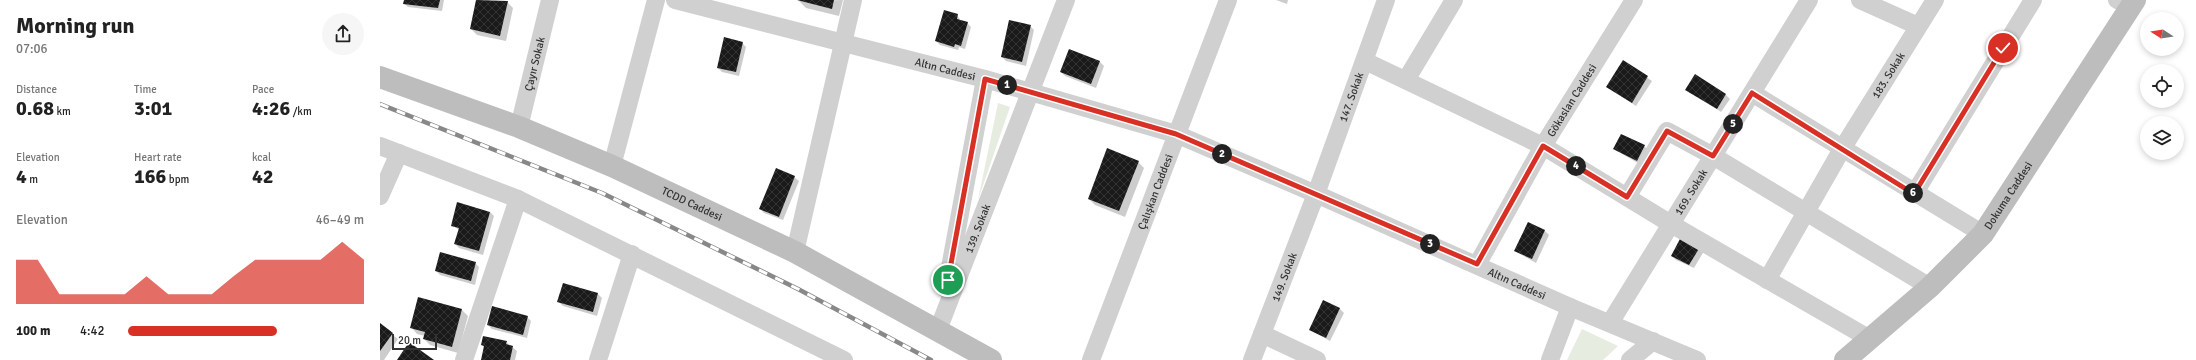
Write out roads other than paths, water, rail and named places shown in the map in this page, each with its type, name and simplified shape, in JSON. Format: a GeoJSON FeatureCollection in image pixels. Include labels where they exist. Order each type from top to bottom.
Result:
{"type":"FeatureCollection","features":[{"type":"Feature","properties":{"kind":"main road","name":"Dokuma Caddesi"},"geometry":{"type":"LineString","coordinates":[[1845,360],[1930,287],[1983,234],[2128,2]]}},
{"type":"Feature","properties":{"kind":"main road","name":"TCDD Caddesi"},"geometry":{"type":"LineString","coordinates":[[380,77],[519,127],[612,166],[795,252],[991,360]]}},
{"type":"Feature","properties":{"kind":"street","name":"Çayır Sokak"},"geometry":{"type":"LineString","coordinates":[[519,127],[550,0]]}},
{"type":"Feature","properties":{"kind":"street"},"geometry":{"type":"LineString","coordinates":[[612,166],[656,0]]}},
{"type":"Feature","properties":{"kind":"street","name":"Altın Caddesi"},"geometry":{"type":"LineString","coordinates":[[675,0],[709,4],[843,43],[1032,92],[1176,134],[1477,264],[1570,307],[1697,360]]}},
{"type":"Feature","properties":{"kind":"street"},"geometry":{"type":"LineString","coordinates":[[795,252],[853,0]]}},
{"type":"Feature","properties":{"kind":"street","name":"139. Sokak"},"geometry":{"type":"LineString","coordinates":[[938,330],[1032,92],[1066,0]]}},
{"type":"Feature","properties":{"kind":"street","name":"Çalışkan Caddesi"},"geometry":{"type":"LineString","coordinates":[[1091,360],[1228,0]]}},
{"type":"Feature","properties":{"kind":"street","name":"147. Sokak"},"geometry":{"type":"LineString","coordinates":[[1316,194],[1386,0]]}},
{"type":"Feature","properties":{"kind":"street"},"geometry":{"type":"LineString","coordinates":[[1406,80],[1454,0]]}},
{"type":"Feature","properties":{"kind":"street","name":"Gökaslan Caddesi"},"geometry":{"type":"LineString","coordinates":[[1477,264],[1543,146],[1634,0]]}},
{"type":"Feature","properties":{"kind":"street","name":"169. Sokak"},"geometry":{"type":"LineString","coordinates":[[1610,323],[1809,0]]}},
{"type":"Feature","properties":{"kind":"street"},"geometry":{"type":"LineString","coordinates":[[1860,0],[1918,26]]}},
{"type":"Feature","properties":{"kind":"street","name":"183. Sokak"},"geometry":{"type":"LineString","coordinates":[[1767,280],[1842,149],[1935,0]]}},
{"type":"Feature","properties":{"kind":"street"},"geometry":{"type":"LineString","coordinates":[[1914,194],[2033,0]]}},
{"type":"Feature","properties":{"kind":"street"},"geometry":{"type":"LineString","coordinates":[[1365,61],[1543,146],[1671,224],[1870,339]]}},
{"type":"Feature","properties":{"kind":"street","name":"139. Sokak"},"geometry":{"type":"LineString","coordinates":[[938,330],[985,79]]}},
{"type":"Feature","properties":{"kind":"street"},"geometry":{"type":"LineString","coordinates":[[1752,93],[1914,194],[1983,234]]}},
{"type":"Feature","properties":{"kind":"street"},"geometry":{"type":"LineString","coordinates":[[1627,197],[1667,131],[1713,156],[1930,287]]}},
{"type":"Feature","properties":{"kind":"street"},"geometry":{"type":"LineString","coordinates":[[380,146],[518,199],[632,254],[838,359]]}},
{"type":"Feature","properties":{"kind":"street"},"geometry":{"type":"LineString","coordinates":[[380,196],[399,154]]}},
{"type":"Feature","properties":{"kind":"street","name":"149. Sokak"},"geometry":{"type":"LineString","coordinates":[[1252,360],[1316,194]]}},
{"type":"Feature","properties":{"kind":"street"},"geometry":{"type":"LineString","coordinates":[[464,360],[518,199]]}},
{"type":"Feature","properties":{"kind":"street"},"geometry":{"type":"LineString","coordinates":[[598,360],[632,254]]}},
{"type":"Feature","properties":{"kind":"street"},"geometry":{"type":"LineString","coordinates":[[1550,360],[1570,307]]}},
{"type":"Feature","properties":{"kind":"street"},"geometry":{"type":"LineString","coordinates":[[1262,334],[1317,360]]}},
{"type":"Feature","properties":{"kind":"street"},"geometry":{"type":"LineString","coordinates":[[1630,360],[1653,341]]}},
{"type":"Feature","properties":{"kind":"railway"},"geometry":{"type":"LineString","coordinates":[[380,104],[602,193],[798,289],[931,360]]}}]}
